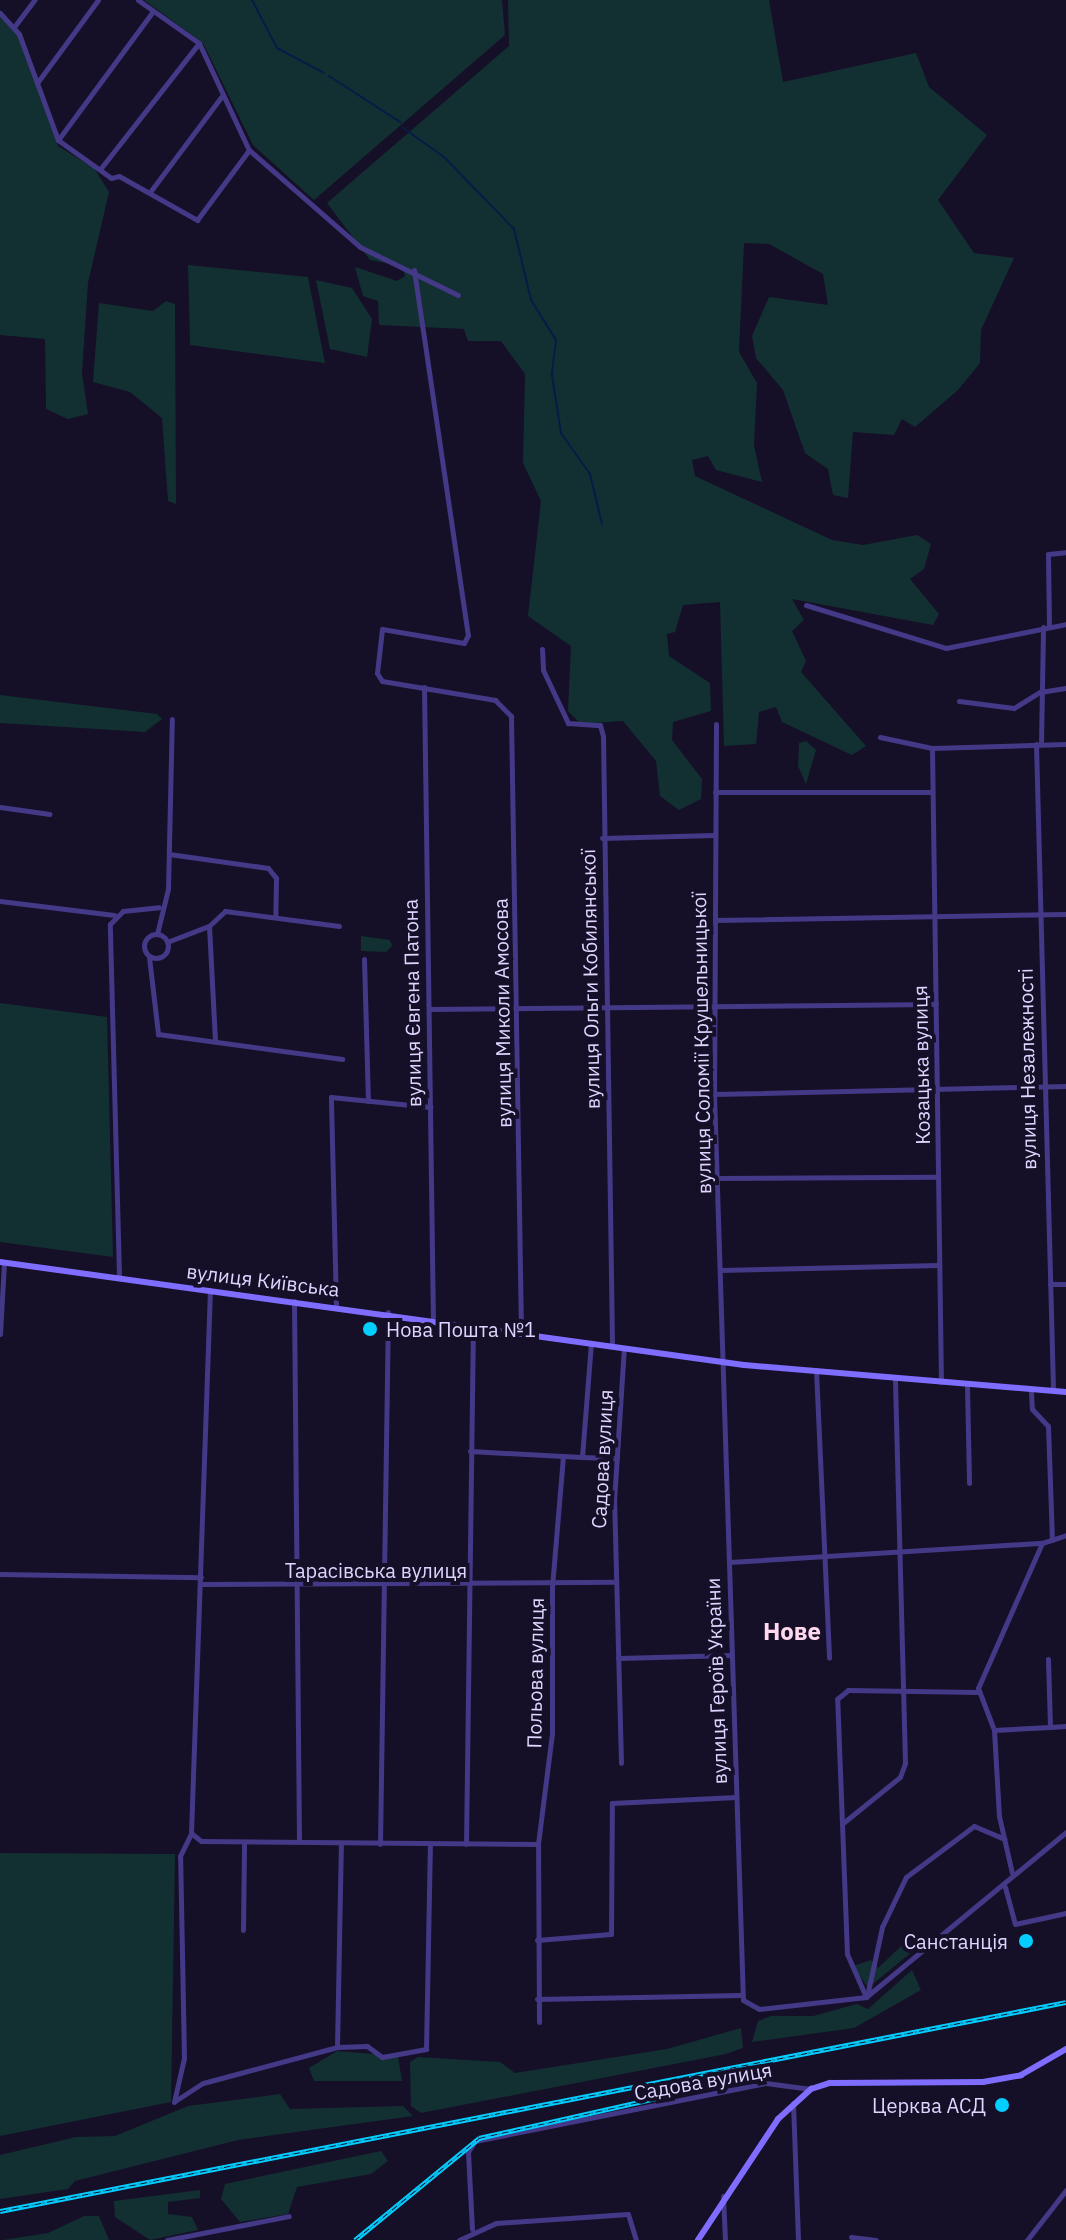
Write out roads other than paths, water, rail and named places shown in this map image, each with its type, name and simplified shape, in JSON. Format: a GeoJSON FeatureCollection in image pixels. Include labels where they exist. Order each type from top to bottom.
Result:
{"type":"FeatureCollection","features":[{"type":"Feature","properties":{"kind":"street"},"geometry":{"type":"LineString","coordinates":[[14,27],[34,0]]}},
{"type":"Feature","properties":{"kind":"street"},"geometry":{"type":"LineString","coordinates":[[37,83],[98,0]]}},
{"type":"Feature","properties":{"kind":"street"},"geometry":{"type":"LineString","coordinates":[[138,0],[199,43],[221,97],[249,150],[360,247],[414,270],[458,295]]}},
{"type":"Feature","properties":{"kind":"street"},"geometry":{"type":"LineString","coordinates":[[58,140],[153,11]]}},
{"type":"Feature","properties":{"kind":"street"},"geometry":{"type":"LineString","coordinates":[[0,13],[14,27],[58,140],[101,168],[197,220],[249,150]]}},
{"type":"Feature","properties":{"kind":"street"},"geometry":{"type":"LineString","coordinates":[[101,168],[199,43]]}},
{"type":"Feature","properties":{"kind":"street"},"geometry":{"type":"LineString","coordinates":[[149,193],[221,97]]}},
{"type":"Feature","properties":{"kind":"street"},"geometry":{"type":"LineString","coordinates":[[414,270],[468,635],[464,643],[382,629],[376,647],[382,681],[424,687]]}},
{"type":"Feature","properties":{"kind":"street","name":"вулиця Незалежності"},"geometry":{"type":"LineString","coordinates":[[1053,1392],[1042,1082],[1039,744],[1048,554],[1066,552]]}},
{"type":"Feature","properties":{"kind":"street"},"geometry":{"type":"LineString","coordinates":[[806,605],[946,648],[1066,624]]}},
{"type":"Feature","properties":{"kind":"street","name":"вулиця Ольги Кобилянської"},"geometry":{"type":"LineString","coordinates":[[542,649],[543,670],[568,723],[600,725],[612,1346]]}},
{"type":"Feature","properties":{"kind":"street","name":"вулиця Миколи Амосова"},"geometry":{"type":"LineString","coordinates":[[424,687],[495,700],[514,730],[521,1333]]}},
{"type":"Feature","properties":{"kind":"street","name":"вулиця Євгена Патона"},"geometry":{"type":"LineString","coordinates":[[424,687],[433,1320]]}},
{"type":"Feature","properties":{"kind":"street"},"geometry":{"type":"LineString","coordinates":[[959,701],[1014,708],[1040,692],[1066,688]]}},
{"type":"Feature","properties":{"kind":"street"},"geometry":{"type":"LineString","coordinates":[[157,934],[169,854],[172,719]]}},
{"type":"Feature","properties":{"kind":"street","name":"вулиця Соломії Крушельницької"},"geometry":{"type":"LineString","coordinates":[[716,724],[714,1094],[722,1362]]}},
{"type":"Feature","properties":{"kind":"street"},"geometry":{"type":"LineString","coordinates":[[880,737],[932,748],[1066,744]]}},
{"type":"Feature","properties":{"kind":"street","name":"Козацька вулиця"},"geometry":{"type":"LineString","coordinates":[[932,748],[941,1383]]}},
{"type":"Feature","properties":{"kind":"street"},"geometry":{"type":"LineString","coordinates":[[715,792],[931,792]]}},
{"type":"Feature","properties":{"kind":"street"},"geometry":{"type":"LineString","coordinates":[[0,807],[50,814]]}},
{"type":"Feature","properties":{"kind":"street"},"geometry":{"type":"LineString","coordinates":[[602,838],[714,835]]}},
{"type":"Feature","properties":{"kind":"street"},"geometry":{"type":"LineString","coordinates":[[169,854],[268,868],[276,878],[275,917]]}},
{"type":"Feature","properties":{"kind":"street"},"geometry":{"type":"LineString","coordinates":[[0,901],[114,915],[159,907]]}},
{"type":"Feature","properties":{"kind":"street"},"geometry":{"type":"LineString","coordinates":[[167,942],[209,926],[225,911],[339,926]]}},
{"type":"Feature","properties":{"kind":"street"},"geometry":{"type":"LineString","coordinates":[[715,920],[1066,914]]}},
{"type":"Feature","properties":{"kind":"street"},"geometry":{"type":"LineString","coordinates":[[114,915],[119,1276]]}},
{"type":"Feature","properties":{"kind":"street"},"geometry":{"type":"LineString","coordinates":[[209,926],[215,1042]]}},
{"type":"Feature","properties":{"kind":"street"},"geometry":{"type":"LineString","coordinates":[[157,934],[167,942]]}},
{"type":"Feature","properties":{"kind":"street"},"geometry":{"type":"LineString","coordinates":[[157,934],[144,943],[149,957],[154,1031],[342,1059]]}},
{"type":"Feature","properties":{"kind":"street"},"geometry":{"type":"LineString","coordinates":[[149,957],[164,955],[167,942]]}},
{"type":"Feature","properties":{"kind":"street"},"geometry":{"type":"LineString","coordinates":[[364,959],[368,1101]]}},
{"type":"Feature","properties":{"kind":"street"},"geometry":{"type":"LineString","coordinates":[[429,1009],[936,1004]]}},
{"type":"Feature","properties":{"kind":"street"},"geometry":{"type":"LineString","coordinates":[[714,1094],[1042,1082],[1066,1086]]}},
{"type":"Feature","properties":{"kind":"street"},"geometry":{"type":"LineString","coordinates":[[336,1306],[331,1097],[430,1107]]}},
{"type":"Feature","properties":{"kind":"street"},"geometry":{"type":"LineString","coordinates":[[718,1178],[938,1177]]}},
{"type":"Feature","properties":{"kind":"street"},"geometry":{"type":"LineString","coordinates":[[0,1334],[2,1262]]}},
{"type":"Feature","properties":{"kind":"street","name":"вулиця Київська"},"geometry":{"type":"LineString","coordinates":[[2,1262],[388,1312],[722,1362],[1053,1392]]}},
{"type":"Feature","properties":{"kind":"street"},"geometry":{"type":"LineString","coordinates":[[720,1270],[939,1265]]}},
{"type":"Feature","properties":{"kind":"street"},"geometry":{"type":"LineString","coordinates":[[1050,1284],[1066,1284]]}},
{"type":"Feature","properties":{"kind":"street"},"geometry":{"type":"LineString","coordinates":[[210,1290],[191,1833],[180,1856],[184,2058],[174,2102],[203,2083],[337,2047],[367,2046],[382,2057],[426,2049],[430,1845]]}},
{"type":"Feature","properties":{"kind":"street"},"geometry":{"type":"LineString","coordinates":[[294,1300],[300,1586],[299,1842]]}},
{"type":"Feature","properties":{"kind":"street"},"geometry":{"type":"LineString","coordinates":[[380,1844],[388,1312]]}},
{"type":"Feature","properties":{"kind":"street"},"geometry":{"type":"LineString","coordinates":[[466,1844],[473,1325]]}},
{"type":"Feature","properties":{"kind":"street"},"geometry":{"type":"LineString","coordinates":[[582,1457],[591,1343]]}},
{"type":"Feature","properties":{"kind":"street","name":"Садова вулиця"},"geometry":{"type":"LineString","coordinates":[[621,1763],[615,1582],[617,1458],[624,1348]]}},
{"type":"Feature","properties":{"kind":"street","name":"вулиця Героїв України"},"geometry":{"type":"LineString","coordinates":[[722,1362],[742,1997]]}},
{"type":"Feature","properties":{"kind":"street"},"geometry":{"type":"LineString","coordinates":[[816,1370],[829,1658]]}},
{"type":"Feature","properties":{"kind":"street"},"geometry":{"type":"LineString","coordinates":[[843,1823],[903,1771],[895,1378]]}},
{"type":"Feature","properties":{"kind":"street"},"geometry":{"type":"LineString","coordinates":[[967,1386],[969,1483]]}},
{"type":"Feature","properties":{"kind":"street"},"geometry":{"type":"LineString","coordinates":[[1031,1392],[1032,1409],[1048,1426],[1052,1540]]}},
{"type":"Feature","properties":{"kind":"street"},"geometry":{"type":"LineString","coordinates":[[1053,1392],[1066,1392]]}},
{"type":"Feature","properties":{"kind":"street"},"geometry":{"type":"LineString","coordinates":[[470,1451],[617,1458]]}},
{"type":"Feature","properties":{"kind":"street","name":"Польова вулиця"},"geometry":{"type":"LineString","coordinates":[[539,2022],[538,1844],[552,1733],[552,1587],[563,1456]]}},
{"type":"Feature","properties":{"kind":"street"},"geometry":{"type":"LineString","coordinates":[[729,1562],[898,1546],[1042,1543],[1066,1535]]}},
{"type":"Feature","properties":{"kind":"street"},"geometry":{"type":"LineString","coordinates":[[977,1692],[1028,1561],[1042,1543]]}},
{"type":"Feature","properties":{"kind":"street","name":"Тарасівська вулиця"},"geometry":{"type":"LineString","coordinates":[[0,1574],[300,1586],[552,1587],[615,1582]]}},
{"type":"Feature","properties":{"kind":"street"},"geometry":{"type":"LineString","coordinates":[[618,1658],[732,1655]]}},
{"type":"Feature","properties":{"kind":"street"},"geometry":{"type":"LineString","coordinates":[[1048,1659],[1050,1727]]}},
{"type":"Feature","properties":{"kind":"street"},"geometry":{"type":"LineString","coordinates":[[866,1997],[847,1954],[839,1694],[903,1690],[977,1692]]}},
{"type":"Feature","properties":{"kind":"street"},"geometry":{"type":"LineString","coordinates":[[977,1692],[993,1713],[1004,1839],[1012,1873]]}},
{"type":"Feature","properties":{"kind":"street"},"geometry":{"type":"LineString","coordinates":[[994,1730],[1066,1726]]}},
{"type":"Feature","properties":{"kind":"street"},"geometry":{"type":"LineString","coordinates":[[537,1940],[611,1934],[612,1803],[736,1797]]}},
{"type":"Feature","properties":{"kind":"street"},"geometry":{"type":"LineString","coordinates":[[866,1997],[885,1917],[906,1877],[974,1826],[1004,1839]]}},
{"type":"Feature","properties":{"kind":"street"},"geometry":{"type":"LineString","coordinates":[[537,1999],[742,1997],[759,2009],[866,1997],[1012,1873],[1066,1832]]}},
{"type":"Feature","properties":{"kind":"street"},"geometry":{"type":"LineString","coordinates":[[191,1833],[201,1841],[538,1844]]}},
{"type":"Feature","properties":{"kind":"street"},"geometry":{"type":"LineString","coordinates":[[243,1930],[244,1842]]}},
{"type":"Feature","properties":{"kind":"street"},"geometry":{"type":"LineString","coordinates":[[337,2047],[341,1844]]}},
{"type":"Feature","properties":{"kind":"street"},"geometry":{"type":"LineString","coordinates":[[1005,1887],[1015,1924],[1066,1913]]}},
{"type":"Feature","properties":{"kind":"street","name":"Садова вулиця"},"geometry":{"type":"LineString","coordinates":[[472,2229],[468,2152],[475,2141],[766,2083],[811,2089],[830,2083],[983,2082],[1038,2069],[1066,2049]]}},
{"type":"Feature","properties":{"kind":"street"},"geometry":{"type":"LineString","coordinates":[[698,2240],[723,2196],[793,2102],[811,2089]]}},
{"type":"Feature","properties":{"kind":"street"},"geometry":{"type":"LineString","coordinates":[[793,2102],[799,2114],[798,2240]]}},
{"type":"Feature","properties":{"kind":"street"},"geometry":{"type":"LineString","coordinates":[[1027,2240],[1066,2190]]}},
{"type":"Feature","properties":{"kind":"street"},"geometry":{"type":"LineString","coordinates":[[723,2196],[725,2240]]}},
{"type":"Feature","properties":{"kind":"street"},"geometry":{"type":"LineString","coordinates":[[459,2240],[472,2229],[628,2214],[636,2240]]}},
{"type":"Feature","properties":{"kind":"street"},"geometry":{"type":"LineString","coordinates":[[167,2240],[289,2216]]}},
{"type":"Feature","properties":{"kind":"street"},"geometry":{"type":"LineString","coordinates":[[851,2237],[876,2240]]}},
{"type":"Feature","properties":{"kind":"waterway"},"geometry":{"type":"LineString","coordinates":[[252,0],[277,48],[324,73]]}},
{"type":"Feature","properties":{"kind":"waterway"},"geometry":{"type":"LineString","coordinates":[[329,76],[400,122]]}},
{"type":"Feature","properties":{"kind":"waterway"},"geometry":{"type":"LineString","coordinates":[[402,127],[444,157],[514,229],[531,300],[556,340],[552,375],[561,433],[590,474],[602,524]]}},
{"type":"Feature","properties":{"kind":"railway"},"geometry":{"type":"LineString","coordinates":[[0,2211],[1066,2002]]}},
{"type":"Feature","properties":{"kind":"railway"},"geometry":{"type":"LineString","coordinates":[[355,2240],[479,2138],[750,2077]]}},
{"type":"Feature","properties":{"kind":"place","name":"Нова Пошта №1"},"geometry":{"type":"Point","coordinates":[370,1329]}},
{"type":"Feature","properties":{"kind":"place","name":"Санстанція"},"geometry":{"type":"Point","coordinates":[1026,1941]}},
{"type":"Feature","properties":{"kind":"place","name":"Церква АСД"},"geometry":{"type":"Point","coordinates":[1002,2105]}},
{"type":"Feature","properties":{"kind":"district","name":"Нове"},"geometry":{"type":"Point","coordinates":[792,1632]}}]}
